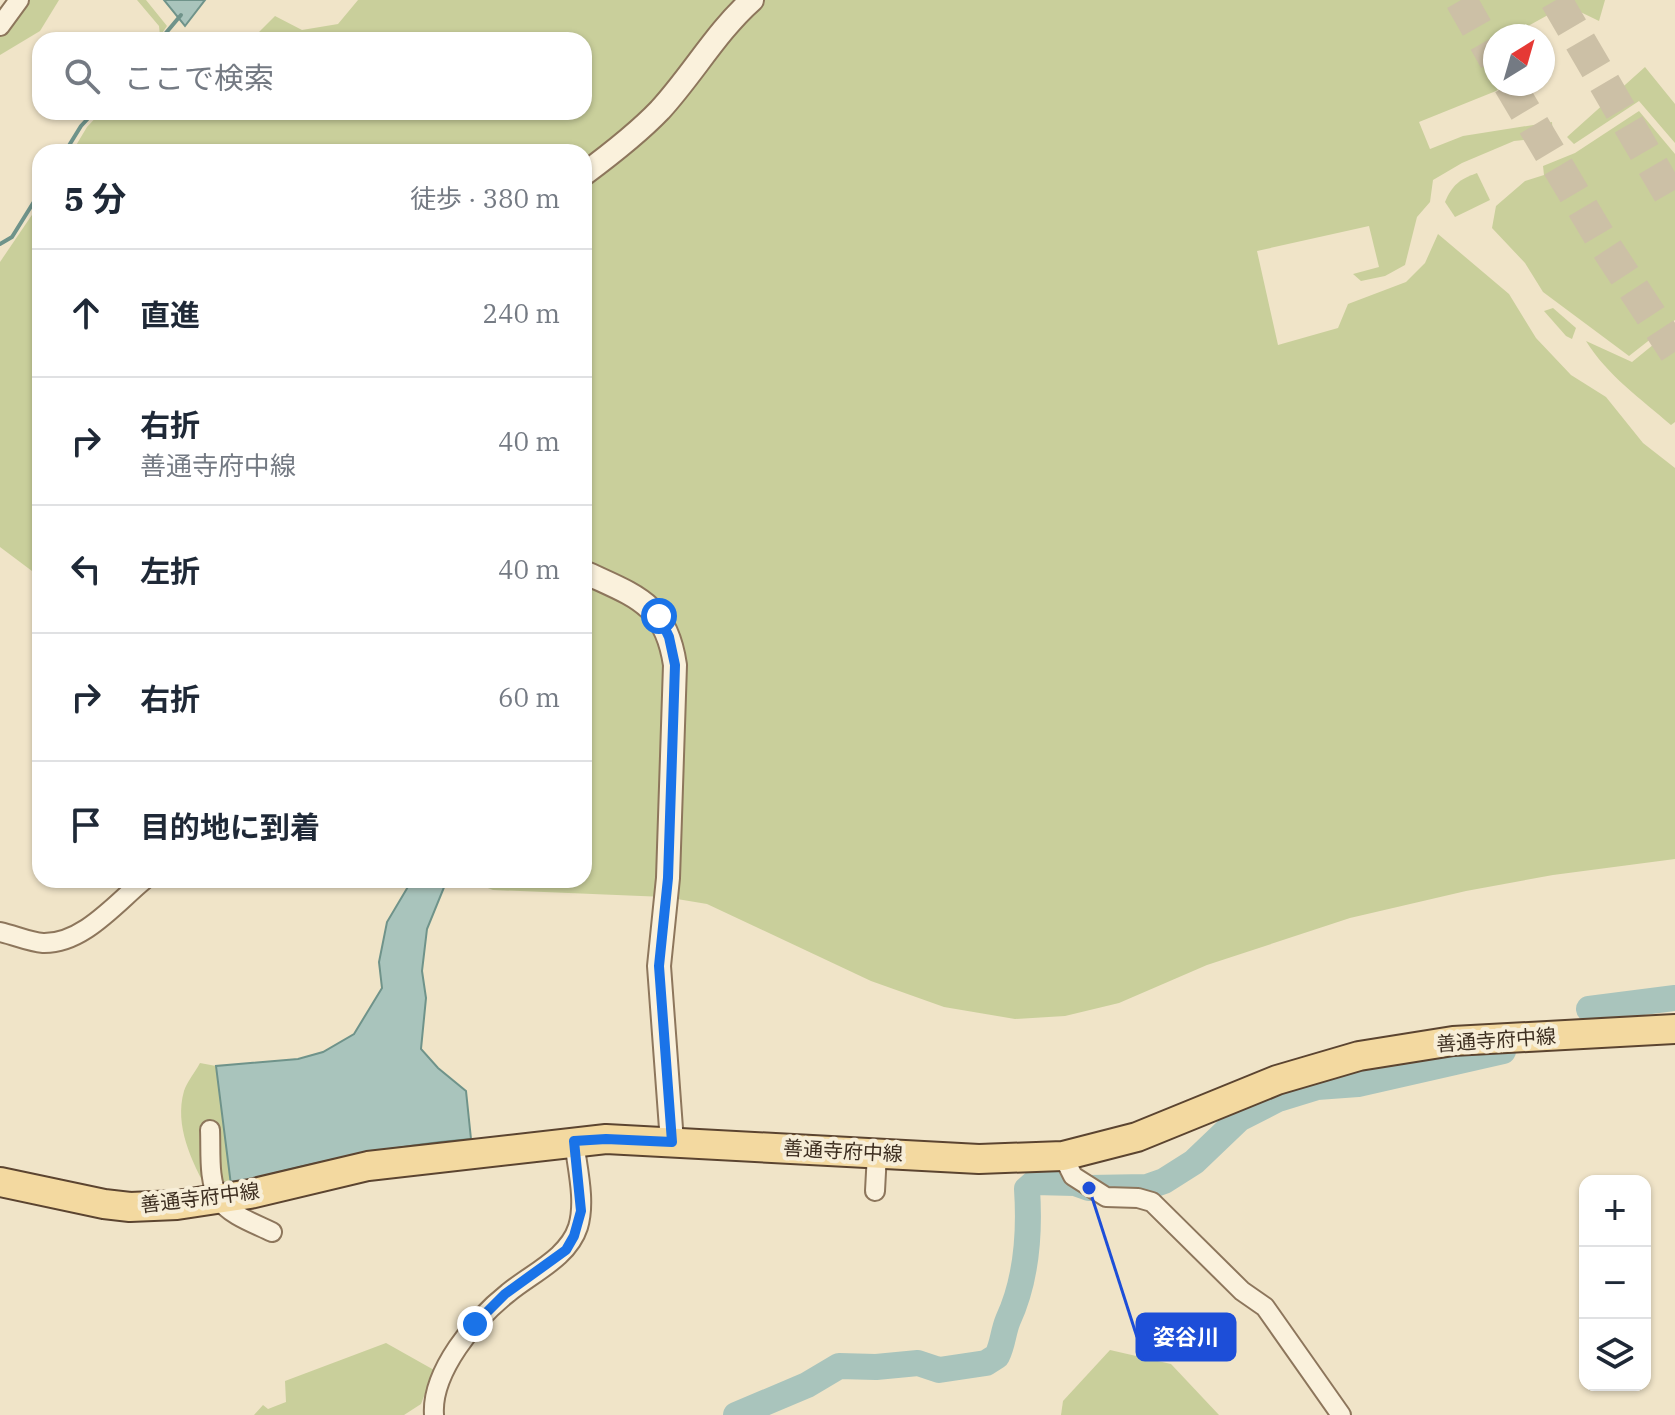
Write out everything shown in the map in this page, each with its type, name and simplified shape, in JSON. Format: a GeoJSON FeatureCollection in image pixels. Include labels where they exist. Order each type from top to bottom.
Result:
{"type":"FeatureCollection","features":[{"type":"Feature","properties":{"kind":"main road","name":"善通寺府中線"},"geometry":{"type":"LineString","coordinates":[[0,1182],[73,1200],[130,1207],[219,1199],[368,1166],[606,1139],[1011,1160],[1063,1156],[1137,1137],[1277,1080],[1402,1047],[1469,1040],[1675,1029]]}},
{"type":"Feature","properties":{"kind":"street"},"geometry":{"type":"LineString","coordinates":[[0,26],[19,0]]}},
{"type":"Feature","properties":{"kind":"street"},"geometry":{"type":"LineString","coordinates":[[592,168],[630,139],[661,109],[723,30],[752,0]]}},
{"type":"Feature","properties":{"kind":"street"},"geometry":{"type":"LineString","coordinates":[[592,576],[651,608],[666,626],[675,665],[669,855],[659,966],[672,1142]]}},
{"type":"Feature","properties":{"kind":"street"},"geometry":{"type":"LineString","coordinates":[[0,932],[42,943],[70,938],[83,932],[135,888]]}},
{"type":"Feature","properties":{"kind":"street"},"geometry":{"type":"LineString","coordinates":[[210,1130],[212,1174],[219,1199],[241,1216],[272,1232]]}},
{"type":"Feature","properties":{"kind":"street"},"geometry":{"type":"LineString","coordinates":[[434,1415],[434,1392],[475,1324],[505,1294],[566,1250],[574,1236],[581,1211],[574,1141]]}},
{"type":"Feature","properties":{"kind":"street"},"geometry":{"type":"LineString","coordinates":[[875,1191],[877,1153]]}},
{"type":"Feature","properties":{"kind":"street"},"geometry":{"type":"LineString","coordinates":[[1063,1156],[1073,1176],[1106,1197],[1138,1198],[1152,1202],[1233,1283],[1265,1307],[1341,1415]]}},
{"type":"Feature","properties":{"kind":"green space"},"geometry":{"type":"Polygon","coordinates":[[[26,0],[59,0],[40,31],[32,32],[32,36],[0,55],[0,37],[26,0]]]}},
{"type":"Feature","properties":{"kind":"green space"},"geometry":{"type":"Polygon","coordinates":[[[137,0],[146,0],[167,26],[160,32],[159,26],[137,0]]]}},
{"type":"Feature","properties":{"kind":"green space"},"geometry":{"type":"Polygon","coordinates":[[[358,0],[1605,0],[1599,21],[1566,5],[1532,24],[1483,24],[1484,96],[1419,122],[1430,149],[1463,136],[1552,122],[1553,137],[1514,141],[1462,163],[1433,180],[1430,202],[1417,217],[1405,265],[1385,276],[1361,281],[1353,274],[1379,267],[1369,226],[1257,251],[1278,345],[1338,328],[1348,304],[1406,282],[1425,263],[1438,234],[1509,294],[1536,338],[1571,375],[1606,397],[1643,443],[1675,468],[1675,859],[1553,875],[1350,918],[1207,965],[1119,1003],[1065,1016],[1015,1019],[944,1007],[871,981],[707,904],[665,897],[488,888],[592,888],[592,144],[77,144],[94,120],[592,120],[592,32],[259,32],[275,16],[302,30],[338,24],[358,0]]]}},
{"type":"Feature","properties":{"kind":"green space"},"geometry":{"type":"Polygon","coordinates":[[[1645,67],[1675,104],[1675,143],[1639,101],[1574,144],[1567,137],[1645,67]]]}},
{"type":"Feature","properties":{"kind":"green space"},"geometry":{"type":"Polygon","coordinates":[[[1639,111],[1675,154],[1675,320],[1629,356],[1543,292],[1525,263],[1492,228],[1496,206],[1525,181],[1544,175],[1543,166],[1575,153],[1639,111]]]}},
{"type":"Feature","properties":{"kind":"green space"},"geometry":{"type":"Polygon","coordinates":[[[1477,173],[1490,200],[1455,217],[1445,202],[1448,196],[1457,183],[1477,173]]]}},
{"type":"Feature","properties":{"kind":"green space"},"geometry":{"type":"Polygon","coordinates":[[[32,215],[32,571],[0,547],[0,262],[32,215]]]}},
{"type":"Feature","properties":{"kind":"green space"},"geometry":{"type":"Polygon","coordinates":[[[1553,308],[1576,328],[1572,339],[1544,311],[1553,308]]]}},
{"type":"Feature","properties":{"kind":"green space"},"geometry":{"type":"Polygon","coordinates":[[[1675,327],[1675,422],[1671,425],[1614,376],[1586,341],[1632,362],[1675,327]]]}},
{"type":"Feature","properties":{"kind":"green space"},"geometry":{"type":"Polygon","coordinates":[[[200,1063],[216,1066],[231,1185],[207,1190],[190,1155],[181,1117],[184,1091],[200,1063]]]}},
{"type":"Feature","properties":{"kind":"green space"},"geometry":{"type":"Polygon","coordinates":[[[386,1343],[434,1370],[421,1404],[404,1415],[254,1415],[263,1405],[268,1409],[286,1402],[285,1381],[386,1343]]]}},
{"type":"Feature","properties":{"kind":"green space"},"geometry":{"type":"Polygon","coordinates":[[[1110,1350],[1171,1364],[1219,1415],[1061,1415],[1063,1401],[1110,1350]]]}},
{"type":"Feature","properties":{"kind":"water"},"geometry":{"type":"Polygon","coordinates":[[[164,0],[205,0],[185,26],[164,0]]]}},
{"type":"Feature","properties":{"kind":"water"},"geometry":{"type":"Polygon","coordinates":[[[407,888],[444,888],[427,929],[422,971],[426,998],[421,1049],[466,1091],[471,1139],[350,1156],[231,1185],[216,1066],[298,1059],[323,1052],[354,1034],[382,988],[379,962],[387,922],[407,888]]]}},
{"type":"Feature","properties":{"kind":"waterway"},"geometry":{"type":"LineString","coordinates":[[167,32],[181,15]]}},
{"type":"Feature","properties":{"kind":"waterway"},"geometry":{"type":"LineString","coordinates":[[70,144],[87,120]]}},
{"type":"Feature","properties":{"kind":"waterway"},"geometry":{"type":"LineString","coordinates":[[0,244],[12,237],[32,205]]}},
{"type":"Feature","properties":{"kind":"waterway"},"geometry":{"type":"LineString","coordinates":[[1589,1009],[1675,998]]}},
{"type":"Feature","properties":{"kind":"waterway"},"geometry":{"type":"LineString","coordinates":[[736,1415],[807,1385],[839,1366],[876,1367],[918,1363],[939,1370],[986,1363],[997,1356],[1023,1272],[1028,1223],[1027,1189],[1035,1182],[1075,1183],[1089,1188],[1147,1187],[1164,1181],[1194,1162],[1239,1119],[1278,1099],[1317,1087],[1358,1084],[1503,1051]]}},
{"type":"Feature","properties":{"kind":"tunnel"},"geometry":{"type":"LineString","coordinates":[[1461,0],[1483,39]]}},
{"type":"Feature","properties":{"kind":"tunnel"},"geometry":{"type":"LineString","coordinates":[[1556,0],[1675,204]]}},
{"type":"Feature","properties":{"kind":"tunnel"},"geometry":{"type":"LineString","coordinates":[[1516,96],[1604,244],[1675,352]]}},
{"type":"Feature","properties":{"kind":"place","name":"姿谷川"},"geometry":{"type":"Point","coordinates":[1089,1188]}},
{"type":"Feature","properties":{"kind":"route"},"geometry":{"type":"LineString","coordinates":[[475,1324],[505,1294],[566,1250],[574,1236],[581,1211],[574,1141],[633,1139],[672,1142],[659,966],[668,878],[675,665],[666,626],[659,616]]}}]}
